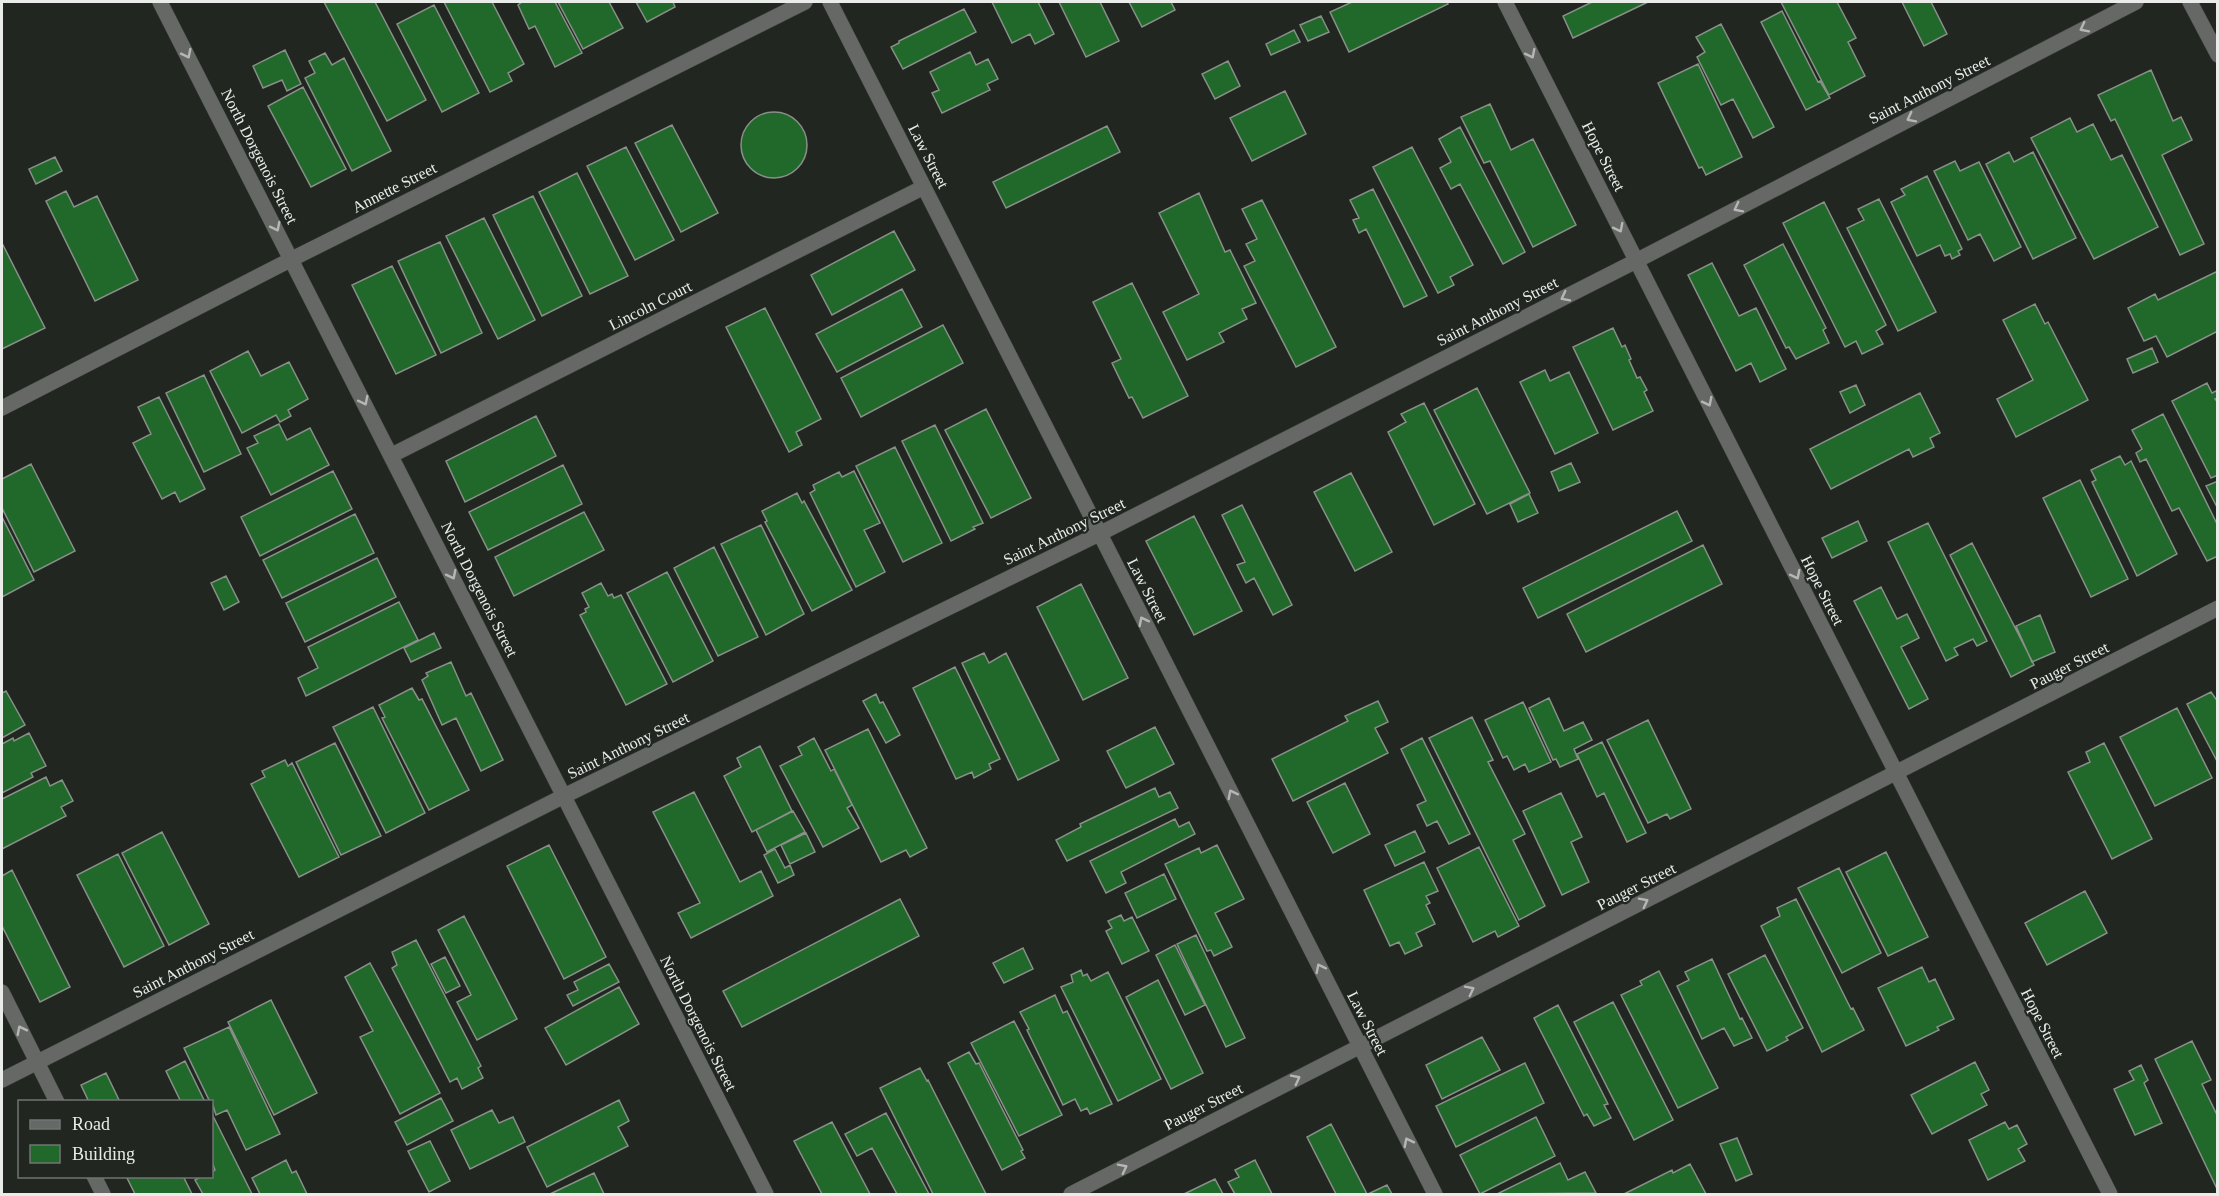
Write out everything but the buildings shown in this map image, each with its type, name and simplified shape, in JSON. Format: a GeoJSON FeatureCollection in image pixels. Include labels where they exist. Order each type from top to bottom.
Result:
{"type":"FeatureCollection","features":[{"type":"Feature","properties":{"kind":"street","name":"North Dorgenois Street"},"geometry":{"type":"LineString","coordinates":[[160,2],[766,1194]]}},
{"type":"Feature","properties":{"kind":"street","name":"Annette Street"},"geometry":{"type":"LineString","coordinates":[[2,408],[292,259],[805,2]]}},
{"type":"Feature","properties":{"kind":"street","name":"Law Street"},"geometry":{"type":"LineString","coordinates":[[830,2],[1434,1194]]}},
{"type":"Feature","properties":{"kind":"street","name":"Hope Street"},"geometry":{"type":"LineString","coordinates":[[1505,2],[2110,1194]]}},
{"type":"Feature","properties":{"kind":"street","name":"Saint Anthony Street"},"geometry":{"type":"LineString","coordinates":[[2,1080],[564,796],[1099,534],[1636,261],[2136,2]]}},
{"type":"Feature","properties":{"kind":"street"},"geometry":{"type":"LineString","coordinates":[[2190,2],[2217,55]]}},
{"type":"Feature","properties":{"kind":"street","name":"Lincoln Court"},"geometry":{"type":"LineString","coordinates":[[392,455],[924,187]]}},
{"type":"Feature","properties":{"kind":"street","name":"Pauger Street"},"geometry":{"type":"LineString","coordinates":[[1071,1194],[2217,608]]}},
{"type":"Feature","properties":{"kind":"street"},"geometry":{"type":"LineString","coordinates":[[2,992],[57,1100]]}},
{"type":"Feature","properties":{"kind":"street"},"geometry":{"type":"LineString","coordinates":[[95,1178],[103,1194]]}}]}
